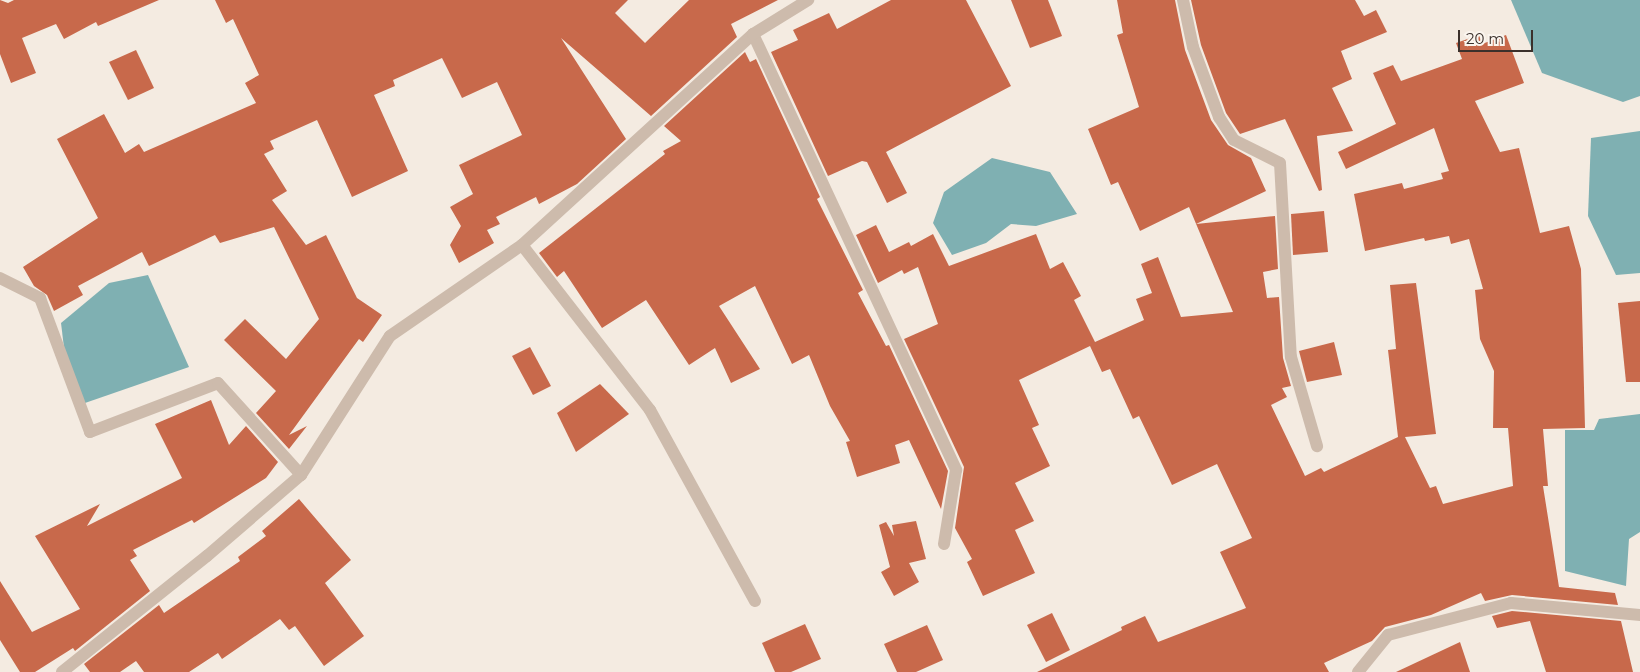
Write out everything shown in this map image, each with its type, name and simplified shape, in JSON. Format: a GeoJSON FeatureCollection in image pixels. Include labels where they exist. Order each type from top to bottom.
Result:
{"type":"FeatureCollection","features":[{"type":"Feature","properties":{"kind":"street"},"geometry":{"type":"LineString","coordinates":[[62,672],[207,556],[301,475],[390,336],[522,245],[753,34],[808,0]]}},
{"type":"Feature","properties":{"kind":"street"},"geometry":{"type":"LineString","coordinates":[[1183,0],[1193,47],[1219,117],[1234,140],[1280,163],[1291,357],[1317,446]]}},
{"type":"Feature","properties":{"kind":"street"},"geometry":{"type":"LineString","coordinates":[[753,34],[956,470],[944,544]]}},
{"type":"Feature","properties":{"kind":"street"},"geometry":{"type":"LineString","coordinates":[[522,245],[650,410],[755,601]]}},
{"type":"Feature","properties":{"kind":"street"},"geometry":{"type":"LineString","coordinates":[[0,278],[40,298],[90,432],[218,382],[301,475]]}},
{"type":"Feature","properties":{"kind":"street"},"geometry":{"type":"LineString","coordinates":[[1358,672],[1388,635],[1511,603],[1640,615]]}},
{"type":"Feature","properties":{"kind":"water"},"geometry":{"type":"Polygon","coordinates":[[[1511,0],[1640,0],[1640,96],[1623,102],[1542,73],[1511,0]]]}},
{"type":"Feature","properties":{"kind":"water"},"geometry":{"type":"Polygon","coordinates":[[[1640,131],[1640,273],[1616,275],[1588,216],[1591,138],[1640,131]]]}},
{"type":"Feature","properties":{"kind":"water"},"geometry":{"type":"Polygon","coordinates":[[[992,158],[1050,172],[1077,214],[1036,226],[1011,224],[986,243],[952,255],[933,223],[944,192],[992,158]]]}},
{"type":"Feature","properties":{"kind":"water"},"geometry":{"type":"Polygon","coordinates":[[[148,275],[189,367],[85,403],[66,364],[61,323],[109,283],[148,275]]]}},
{"type":"Feature","properties":{"kind":"water"},"geometry":{"type":"Polygon","coordinates":[[[1640,414],[1640,532],[1629,539],[1626,586],[1565,571],[1565,430],[1594,430],[1599,419],[1640,414]]]}},
{"type":"Feature","properties":{"kind":"building"},"geometry":{"type":"Polygon","coordinates":[[[0,0],[8,3],[14,0],[159,0],[98,26],[96,22],[64,39],[56,24],[22,38],[36,73],[11,83],[0,54],[0,0]]]}},
{"type":"Feature","properties":{"kind":"building"},"geometry":{"type":"Polygon","coordinates":[[[215,0],[628,0],[615,13],[645,43],[689,0],[778,0],[731,24],[737,37],[651,116],[561,38],[626,139],[577,184],[539,204],[536,197],[496,217],[500,224],[487,230],[494,243],[459,263],[450,245],[461,226],[450,207],[473,194],[459,165],[522,135],[497,82],[462,98],[442,58],[393,80],[395,86],[374,95],[408,171],[352,197],[317,120],[270,141],[274,149],[264,154],[287,191],[272,200],[306,245],[326,235],[357,298],[382,315],[363,342],[359,339],[289,435],[307,426],[289,449],[256,413],[276,391],[224,340],[245,319],[286,359],[319,319],[274,227],[220,243],[215,235],[149,266],[142,252],[78,286],[83,295],[54,311],[47,295],[34,286],[23,267],[98,218],[57,139],[104,114],[125,153],[139,144],[144,152],[256,103],[245,83],[259,75],[233,19],[226,23],[215,0]]]}},
{"type":"Feature","properties":{"kind":"building"},"geometry":{"type":"Polygon","coordinates":[[[891,0],[966,0],[1011,86],[886,152],[907,193],[887,203],[867,162],[862,161],[828,176],[771,52],[798,40],[793,30],[829,13],[837,29],[891,0]]]}},
{"type":"Feature","properties":{"kind":"building"},"geometry":{"type":"Polygon","coordinates":[[[1011,0],[1048,0],[1062,36],[1030,48],[1011,0]]]}},
{"type":"Feature","properties":{"kind":"building"},"geometry":{"type":"Polygon","coordinates":[[[1117,0],[1175,0],[1185,50],[1211,120],[1228,145],[1251,158],[1266,191],[1196,224],[1189,207],[1140,231],[1118,182],[1111,185],[1088,129],[1139,107],[1117,35],[1123,33],[1117,0]]]}},
{"type":"Feature","properties":{"kind":"building"},"geometry":{"type":"Polygon","coordinates":[[[1191,0],[1355,0],[1364,16],[1376,10],[1387,32],[1341,51],[1352,79],[1332,88],[1353,131],[1317,136],[1322,190],[1319,191],[1285,119],[1240,134],[1226,113],[1201,45],[1191,0]]]}},
{"type":"Feature","properties":{"kind":"building"},"geometry":{"type":"Polygon","coordinates":[[[1479,35],[1482,44],[1506,35],[1524,83],[1475,101],[1500,152],[1519,148],[1540,233],[1569,226],[1581,269],[1585,428],[1543,429],[1548,486],[1543,486],[1559,587],[1615,593],[1618,605],[1512,595],[1485,601],[1481,593],[1431,615],[1385,627],[1372,641],[1324,663],[1329,672],[1037,672],[1122,630],[1121,627],[1145,616],[1158,642],[1246,608],[1220,552],[1252,538],[1217,464],[1172,485],[1139,416],[1133,419],[1110,369],[1102,372],[1090,346],[1019,380],[1039,425],[1032,428],[1050,466],[1015,483],[1034,521],[1015,530],[1035,573],[983,596],[967,562],[972,559],[955,528],[964,467],[904,339],[938,324],[918,267],[904,274],[902,270],[878,283],[856,235],[876,225],[889,252],[909,242],[911,246],[933,234],[949,266],[1036,234],[1050,269],[1063,262],[1081,296],[1074,300],[1095,342],[1144,320],[1136,299],[1152,293],[1141,264],[1158,257],[1181,317],[1233,312],[1196,224],[1275,216],[1278,269],[1263,272],[1267,298],[1279,297],[1283,358],[1291,386],[1282,388],[1287,397],[1271,405],[1305,476],[1321,468],[1324,472],[1398,437],[1388,350],[1396,349],[1390,285],[1416,283],[1436,434],[1405,437],[1430,488],[1436,486],[1443,504],[1513,486],[1508,428],[1493,428],[1494,371],[1480,339],[1475,290],[1483,289],[1469,239],[1451,244],[1449,236],[1425,241],[1424,238],[1365,251],[1354,194],[1402,183],[1404,189],[1443,179],[1441,173],[1449,171],[1434,128],[1346,169],[1338,152],[1396,124],[1373,73],[1393,65],[1401,81],[1462,59],[1456,43],[1479,35]]]}},
{"type":"Feature","properties":{"kind":"building"},"geometry":{"type":"Polygon","coordinates":[[[136,50],[154,88],[128,100],[109,62],[136,50]]]}},
{"type":"Feature","properties":{"kind":"building"},"geometry":{"type":"Polygon","coordinates":[[[745,52],[750,62],[756,59],[820,197],[817,199],[863,290],[858,293],[886,346],[889,345],[948,471],[941,509],[909,440],[895,445],[900,463],[857,477],[846,442],[850,441],[830,406],[809,355],[792,364],[755,286],[719,306],[760,369],[731,383],[715,348],[689,365],[646,300],[602,328],[564,271],[557,277],[539,253],[665,154],[663,151],[681,141],[664,126],[745,52]]]}},
{"type":"Feature","properties":{"kind":"building"},"geometry":{"type":"Polygon","coordinates":[[[1324,211],[1328,252],[1293,255],[1291,214],[1324,211]]]}},
{"type":"Feature","properties":{"kind":"building"},"geometry":{"type":"Polygon","coordinates":[[[1640,301],[1640,382],[1626,382],[1618,303],[1640,301]]]}},
{"type":"Feature","properties":{"kind":"building"},"geometry":{"type":"Polygon","coordinates":[[[1334,342],[1342,375],[1307,382],[1299,351],[1334,342]]]}},
{"type":"Feature","properties":{"kind":"building"},"geometry":{"type":"Polygon","coordinates":[[[530,347],[551,386],[533,395],[512,356],[530,347]]]}},
{"type":"Feature","properties":{"kind":"building"},"geometry":{"type":"Polygon","coordinates":[[[600,384],[629,414],[576,452],[557,413],[600,384]]]}},
{"type":"Feature","properties":{"kind":"building"},"geometry":{"type":"Polygon","coordinates":[[[211,400],[229,445],[246,426],[278,462],[266,478],[194,523],[192,520],[133,550],[137,556],[130,560],[150,591],[75,651],[73,648],[35,672],[20,672],[0,640],[0,581],[32,632],[80,609],[35,536],[100,504],[87,526],[182,478],[155,424],[211,400]]]}},
{"type":"Feature","properties":{"kind":"building"},"geometry":{"type":"Polygon","coordinates":[[[299,499],[351,560],[325,583],[364,636],[324,666],[295,626],[289,630],[280,619],[222,659],[218,653],[189,672],[144,672],[136,661],[120,672],[90,672],[84,664],[159,605],[164,613],[240,561],[238,557],[266,536],[262,531],[299,499]]]}},
{"type":"Feature","properties":{"kind":"building"},"geometry":{"type":"Polygon","coordinates":[[[916,521],[926,559],[909,563],[919,582],[894,596],[881,572],[890,567],[879,525],[886,522],[894,536],[892,525],[916,521]]]}},
{"type":"Feature","properties":{"kind":"building"},"geometry":{"type":"Polygon","coordinates":[[[1512,611],[1621,621],[1633,672],[1546,672],[1530,621],[1497,628],[1492,616],[1512,611]]]}},
{"type":"Feature","properties":{"kind":"building"},"geometry":{"type":"Polygon","coordinates":[[[1052,613],[1070,650],[1046,662],[1027,625],[1052,613]]]}},
{"type":"Feature","properties":{"kind":"building"},"geometry":{"type":"Polygon","coordinates":[[[805,624],[821,659],[791,672],[775,672],[762,643],[805,624]]]}},
{"type":"Feature","properties":{"kind":"building"},"geometry":{"type":"Polygon","coordinates":[[[927,625],[943,660],[916,672],[897,672],[884,644],[927,625]]]}},
{"type":"Feature","properties":{"kind":"building"},"geometry":{"type":"Polygon","coordinates":[[[1460,642],[1470,672],[1396,672],[1460,642]]]}}]}
